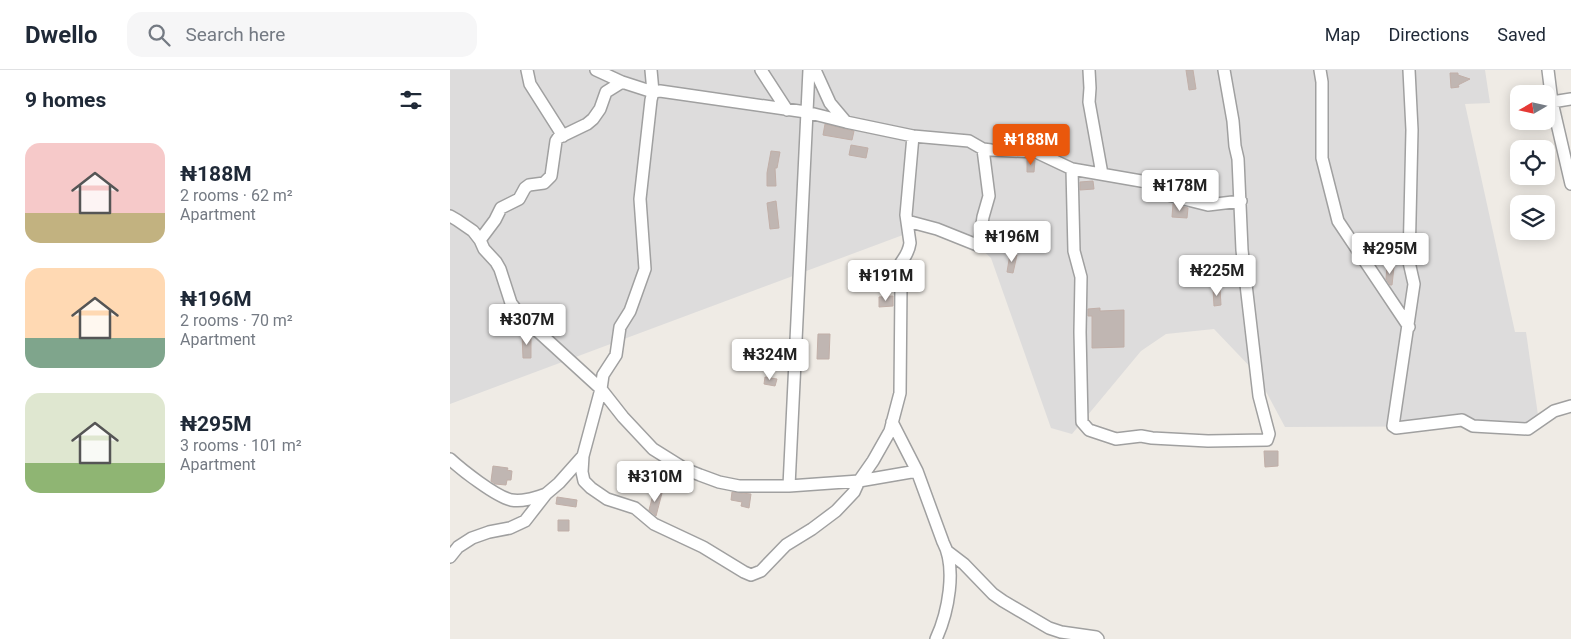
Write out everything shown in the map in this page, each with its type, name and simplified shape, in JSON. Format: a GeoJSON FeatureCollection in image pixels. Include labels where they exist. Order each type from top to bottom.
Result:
{"type":"FeatureCollection","features":[{"type":"Feature","properties":{"kind":"street"},"geometry":{"type":"LineString","coordinates":[[527,70],[530,84],[563,136]]}},
{"type":"Feature","properties":{"kind":"street"},"geometry":{"type":"LineString","coordinates":[[596,70],[622,82],[653,92],[660,91],[806,112],[913,136],[969,141],[982,149],[1036,152],[1072,169],[1146,182],[1160,193],[1208,205],[1241,201]]}},
{"type":"Feature","properties":{"kind":"street"},"geometry":{"type":"LineString","coordinates":[[651,70],[653,92],[640,199],[645,269],[630,311],[620,327],[617,351],[604,372],[583,456],[582,472],[584,481],[607,499],[635,508],[654,524],[703,546],[751,575],[762,571],[786,545],[836,511],[854,492],[890,431],[900,393],[902,286],[898,269],[909,248],[906,215],[913,136]]}},
{"type":"Feature","properties":{"kind":"street"},"geometry":{"type":"LineString","coordinates":[[761,70],[787,110]]}},
{"type":"Feature","properties":{"kind":"street"},"geometry":{"type":"LineString","coordinates":[[790,486],[809,70]]}},
{"type":"Feature","properties":{"kind":"street"},"geometry":{"type":"LineString","coordinates":[[815,70],[830,103],[846,122]]}},
{"type":"Feature","properties":{"kind":"street"},"geometry":{"type":"LineString","coordinates":[[1089,70],[1089,102],[1102,174]]}},
{"type":"Feature","properties":{"kind":"street"},"geometry":{"type":"LineString","coordinates":[[1072,169],[1074,251],[1081,277],[1082,422],[1089,430],[1111,438],[1141,436],[1218,441],[1266,440],[1269,438],[1269,434],[1260,405],[1242,250],[1238,159],[1224,70]]}},
{"type":"Feature","properties":{"kind":"street"},"geometry":{"type":"LineString","coordinates":[[1320,70],[1322,82],[1322,158],[1338,221],[1409,327]]}},
{"type":"Feature","properties":{"kind":"street"},"geometry":{"type":"LineString","coordinates":[[1409,70],[1412,130],[1410,262],[1414,284],[1394,428],[1462,420],[1473,426],[1528,429],[1554,411],[1571,406]]}},
{"type":"Feature","properties":{"kind":"street"},"geometry":{"type":"LineString","coordinates":[[1548,70],[1550,85]]}},
{"type":"Feature","properties":{"kind":"street"},"geometry":{"type":"LineString","coordinates":[[480,240],[495,220],[501,208],[519,198],[529,185],[544,183],[551,176],[558,138],[587,124],[593,119],[600,109],[606,92],[622,82]]}},
{"type":"Feature","properties":{"kind":"street"},"geometry":{"type":"LineString","coordinates":[[1555,102],[1571,99]]}},
{"type":"Feature","properties":{"kind":"street"},"geometry":{"type":"LineString","coordinates":[[1555,115],[1571,184]]}},
{"type":"Feature","properties":{"kind":"street"},"geometry":{"type":"LineString","coordinates":[[907,221],[937,229],[977,246],[979,245],[983,217],[989,196],[982,149]]}},
{"type":"Feature","properties":{"kind":"street"},"geometry":{"type":"LineString","coordinates":[[450,216],[473,231],[480,240],[484,249],[500,269],[511,302],[520,315],[601,389],[623,417],[653,449],[685,469],[719,482],[740,486],[790,486],[859,481],[917,471]]}},
{"type":"Feature","properties":{"kind":"street"},"geometry":{"type":"LineString","coordinates":[[892,422],[917,471],[945,546],[950,582],[947,606],[941,629],[936,639]]}},
{"type":"Feature","properties":{"kind":"street"},"geometry":{"type":"LineString","coordinates":[[450,557],[458,547],[472,538],[510,528],[525,521],[546,494],[559,483],[583,456]]}},
{"type":"Feature","properties":{"kind":"street"},"geometry":{"type":"LineString","coordinates":[[450,458],[459,467],[497,494],[510,500],[526,500],[546,494]]}},
{"type":"Feature","properties":{"kind":"street"},"geometry":{"type":"LineString","coordinates":[[945,546],[993,594],[1010,606],[1049,628],[1061,632],[1096,637],[1098,639]]}},
{"type":"Feature","properties":{"kind":"shaded area"},"geometry":{"type":"Polygon","coordinates":[[[450,70],[1485,70],[1490,103],[1465,104],[1515,332],[1526,332],[1539,422],[1533,426],[1285,427],[1256,373],[1214,329],[1166,334],[1141,351],[1072,434],[1051,428],[991,258],[977,245],[927,226],[450,404],[450,70]]]}},
{"type":"Feature","properties":{"kind":"building"},"geometry":{"type":"Polygon","coordinates":[[[1186,70],[1193,70],[1196,89],[1189,90],[1186,70]]]}},
{"type":"Feature","properties":{"kind":"building"},"geometry":{"type":"Polygon","coordinates":[[[1450,73],[1458,73],[1458,75],[1470,79],[1458,85],[1459,87],[1451,88],[1450,73]]]}},
{"type":"Feature","properties":{"kind":"building"},"geometry":{"type":"Polygon","coordinates":[[[825,124],[854,131],[852,140],[823,135],[825,124]]]}},
{"type":"Feature","properties":{"kind":"building"},"geometry":{"type":"Polygon","coordinates":[[[851,145],[868,148],[866,158],[849,155],[851,145]]]}},
{"type":"Feature","properties":{"kind":"building"},"geometry":{"type":"Polygon","coordinates":[[[771,151],[780,152],[777,168],[775,168],[776,186],[767,186],[771,151]]]}},
{"type":"Feature","properties":{"kind":"building"},"geometry":{"type":"Polygon","coordinates":[[[1027,159],[1035,160],[1034,172],[1027,172],[1027,159]]]}},
{"type":"Feature","properties":{"kind":"building"},"geometry":{"type":"Polygon","coordinates":[[[1093,181],[1094,189],[1080,190],[1080,182],[1093,181]]]}},
{"type":"Feature","properties":{"kind":"building"},"geometry":{"type":"Polygon","coordinates":[[[776,201],[779,228],[770,229],[767,203],[776,201]]]}},
{"type":"Feature","properties":{"kind":"building"},"geometry":{"type":"Polygon","coordinates":[[[1173,204],[1188,208],[1187,218],[1172,217],[1173,204]]]}},
{"type":"Feature","properties":{"kind":"building"},"geometry":{"type":"Polygon","coordinates":[[[1010,254],[1017,255],[1013,273],[1007,272],[1010,254]]]}},
{"type":"Feature","properties":{"kind":"building"},"geometry":{"type":"Polygon","coordinates":[[[1387,266],[1394,267],[1392,285],[1386,279],[1387,266]]]}},
{"type":"Feature","properties":{"kind":"building"},"geometry":{"type":"Polygon","coordinates":[[[1213,289],[1220,289],[1221,305],[1214,306],[1213,289]]]}},
{"type":"Feature","properties":{"kind":"building"},"geometry":{"type":"Polygon","coordinates":[[[893,296],[893,306],[879,307],[879,297],[893,296]]]}},
{"type":"Feature","properties":{"kind":"building"},"geometry":{"type":"Polygon","coordinates":[[[1100,308],[1100,311],[1124,310],[1124,347],[1092,348],[1092,316],[1088,316],[1088,309],[1100,308]]]}},
{"type":"Feature","properties":{"kind":"building"},"geometry":{"type":"Polygon","coordinates":[[[522,334],[531,335],[531,358],[523,358],[522,334]]]}},
{"type":"Feature","properties":{"kind":"building"},"geometry":{"type":"Polygon","coordinates":[[[818,334],[830,334],[829,359],[817,359],[818,334]]]}},
{"type":"Feature","properties":{"kind":"building"},"geometry":{"type":"Polygon","coordinates":[[[765,377],[777,379],[775,386],[764,384],[765,377]]]}},
{"type":"Feature","properties":{"kind":"building"},"geometry":{"type":"Polygon","coordinates":[[[1264,451],[1278,451],[1278,466],[1265,467],[1264,451]]]}},
{"type":"Feature","properties":{"kind":"building"},"geometry":{"type":"Polygon","coordinates":[[[493,466],[508,468],[507,470],[512,471],[511,480],[507,480],[506,485],[495,484],[491,481],[493,466]]]}},
{"type":"Feature","properties":{"kind":"building"},"geometry":{"type":"Polygon","coordinates":[[[654,491],[662,493],[656,516],[649,510],[654,491]]]}},
{"type":"Feature","properties":{"kind":"building"},"geometry":{"type":"Polygon","coordinates":[[[732,492],[751,494],[749,508],[741,506],[742,502],[731,500],[732,492]]]}},
{"type":"Feature","properties":{"kind":"building"},"geometry":{"type":"Polygon","coordinates":[[[557,497],[577,500],[576,507],[556,504],[557,497]]]}},
{"type":"Feature","properties":{"kind":"building"},"geometry":{"type":"Polygon","coordinates":[[[558,520],[569,520],[569,531],[558,531],[558,520]]]}}]}
